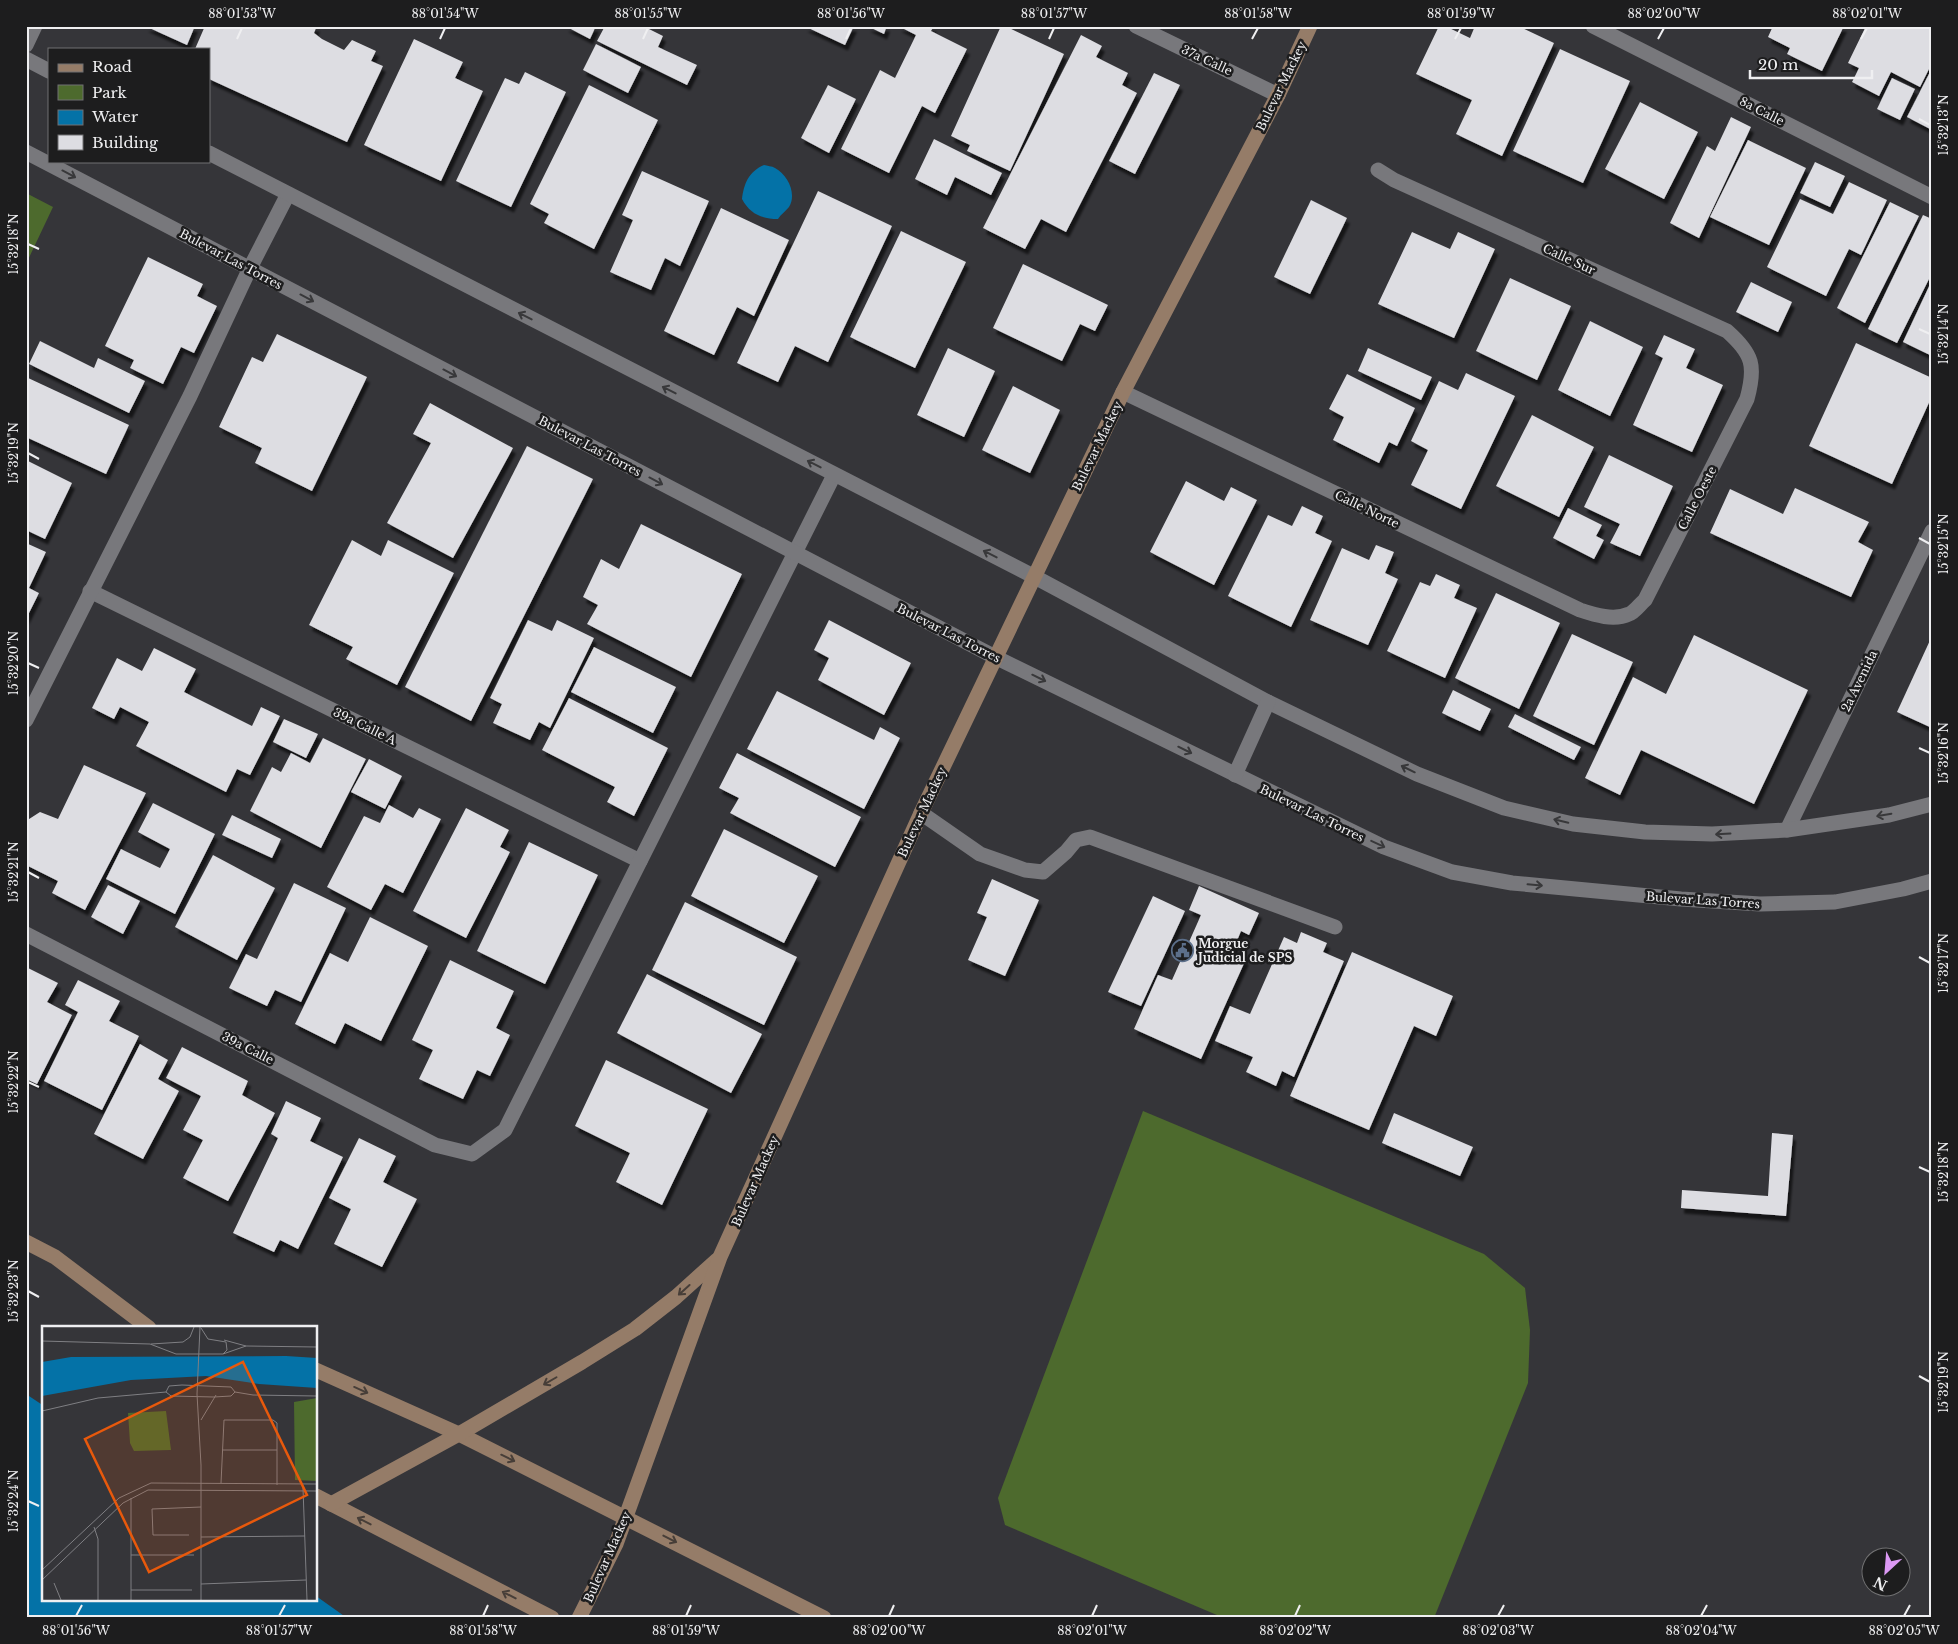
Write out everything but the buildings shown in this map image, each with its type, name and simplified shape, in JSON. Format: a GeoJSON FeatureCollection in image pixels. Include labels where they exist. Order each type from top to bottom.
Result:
{"type":"FeatureCollection","features":[{"type":"Feature","properties":{"kind":"main road","name":"Bulevar Mackey"},"geometry":{"type":"LineString","coordinates":[[579,1618],[614,1548],[720,1257],[921,813],[1033,576],[1123,392],[1278,95],[1310,26]]}},
{"type":"Feature","properties":{"kind":"main road"},"geometry":{"type":"LineString","coordinates":[[26,1242],[55,1257],[146,1326]]}},
{"type":"Feature","properties":{"kind":"main road"},"geometry":{"type":"LineString","coordinates":[[331,1504],[459,1434],[635,1329],[676,1297],[720,1257]]}},
{"type":"Feature","properties":{"kind":"main road"},"geometry":{"type":"LineString","coordinates":[[318,1371],[459,1434],[824,1618]]}},
{"type":"Feature","properties":{"kind":"main road"},"geometry":{"type":"LineString","coordinates":[[318,1497],[552,1618]]}},
{"type":"Feature","properties":{"kind":"street"},"geometry":{"type":"LineString","coordinates":[[26,45],[35,26]]}},
{"type":"Feature","properties":{"kind":"street","name":"37a Calle"},"geometry":{"type":"LineString","coordinates":[[1136,26],[1278,95]]}},
{"type":"Feature","properties":{"kind":"street","name":"8a Calle"},"geometry":{"type":"LineString","coordinates":[[1593,26],[1932,197]]}},
{"type":"Feature","properties":{"kind":"street"},"geometry":{"type":"LineString","coordinates":[[26,59],[48,70]]}},
{"type":"Feature","properties":{"kind":"street","name":"Bulevar Las Torres"},"geometry":{"type":"LineString","coordinates":[[26,152],[995,657],[1384,847],[1452,872],[1512,883],[1681,899],[1760,904],[1834,902],[1932,882]]}},
{"type":"Feature","properties":{"kind":"street"},"geometry":{"type":"LineString","coordinates":[[210,154],[1033,576],[1268,702],[1417,774],[1504,808],[1573,824],[1644,832],[1712,834],[1787,830],[1889,815],[1932,804]]}},
{"type":"Feature","properties":{"kind":"street","name":"Calle Sur"},"geometry":{"type":"LineString","coordinates":[[1378,170],[1394,180],[1727,331],[1743,345],[1750,360]]}},
{"type":"Feature","properties":{"kind":"street"},"geometry":{"type":"LineString","coordinates":[[26,720],[190,396],[250,268],[288,194]]}},
{"type":"Feature","properties":{"kind":"street","name":"Calle Oeste"},"geometry":{"type":"LineString","coordinates":[[1613,617],[1630,614],[1644,600],[1747,399],[1753,378],[1750,360]]}},
{"type":"Feature","properties":{"kind":"street","name":"Calle Norte"},"geometry":{"type":"LineString","coordinates":[[1123,392],[1580,610],[1598,616],[1613,617]]}},
{"type":"Feature","properties":{"kind":"street"},"geometry":{"type":"LineString","coordinates":[[640,861],[796,554],[834,475]]}},
{"type":"Feature","properties":{"kind":"street","name":"2a Avenida"},"geometry":{"type":"LineString","coordinates":[[1787,830],[1932,532]]}},
{"type":"Feature","properties":{"kind":"street","name":"39a Calle A"},"geometry":{"type":"LineString","coordinates":[[90,591],[640,861]]}},
{"type":"Feature","properties":{"kind":"street"},"geometry":{"type":"LineString","coordinates":[[1235,775],[1268,702]]}},
{"type":"Feature","properties":{"kind":"street"},"geometry":{"type":"LineString","coordinates":[[921,813],[980,854],[1025,870],[1043,872],[1076,840],[1090,837],[1335,927]]}},
{"type":"Feature","properties":{"kind":"street","name":"39a Calle"},"geometry":{"type":"LineString","coordinates":[[26,934],[435,1145],[472,1154],[505,1130],[640,861]]}},
{"type":"Feature","properties":{"kind":"green space"},"geometry":{"type":"Polygon","coordinates":[[[26,193],[53,207],[26,264],[26,193]]]}},
{"type":"Feature","properties":{"kind":"green space"},"geometry":{"type":"Polygon","coordinates":[[[1143,1111],[1484,1254],[1525,1288],[1530,1330],[1528,1383],[1434,1618],[1224,1618],[1005,1525],[998,1498],[1143,1111]]]}},
{"type":"Feature","properties":{"kind":"water"},"geometry":{"type":"Polygon","coordinates":[[[764,165],[774,167],[780,171],[792,191],[789,207],[778,219],[757,215],[742,199],[748,179],[754,171],[764,165]]]}},
{"type":"Feature","properties":{"kind":"water"},"geometry":{"type":"Polygon","coordinates":[[[26,1394],[42,1405],[42,1602],[318,1602],[318,1597],[347,1618],[26,1618],[26,1394]]]}},
{"type":"Feature","properties":{"kind":"place","name":"Morgue Judicial de SPS"},"geometry":{"type":"Point","coordinates":[1182,950]}}]}
